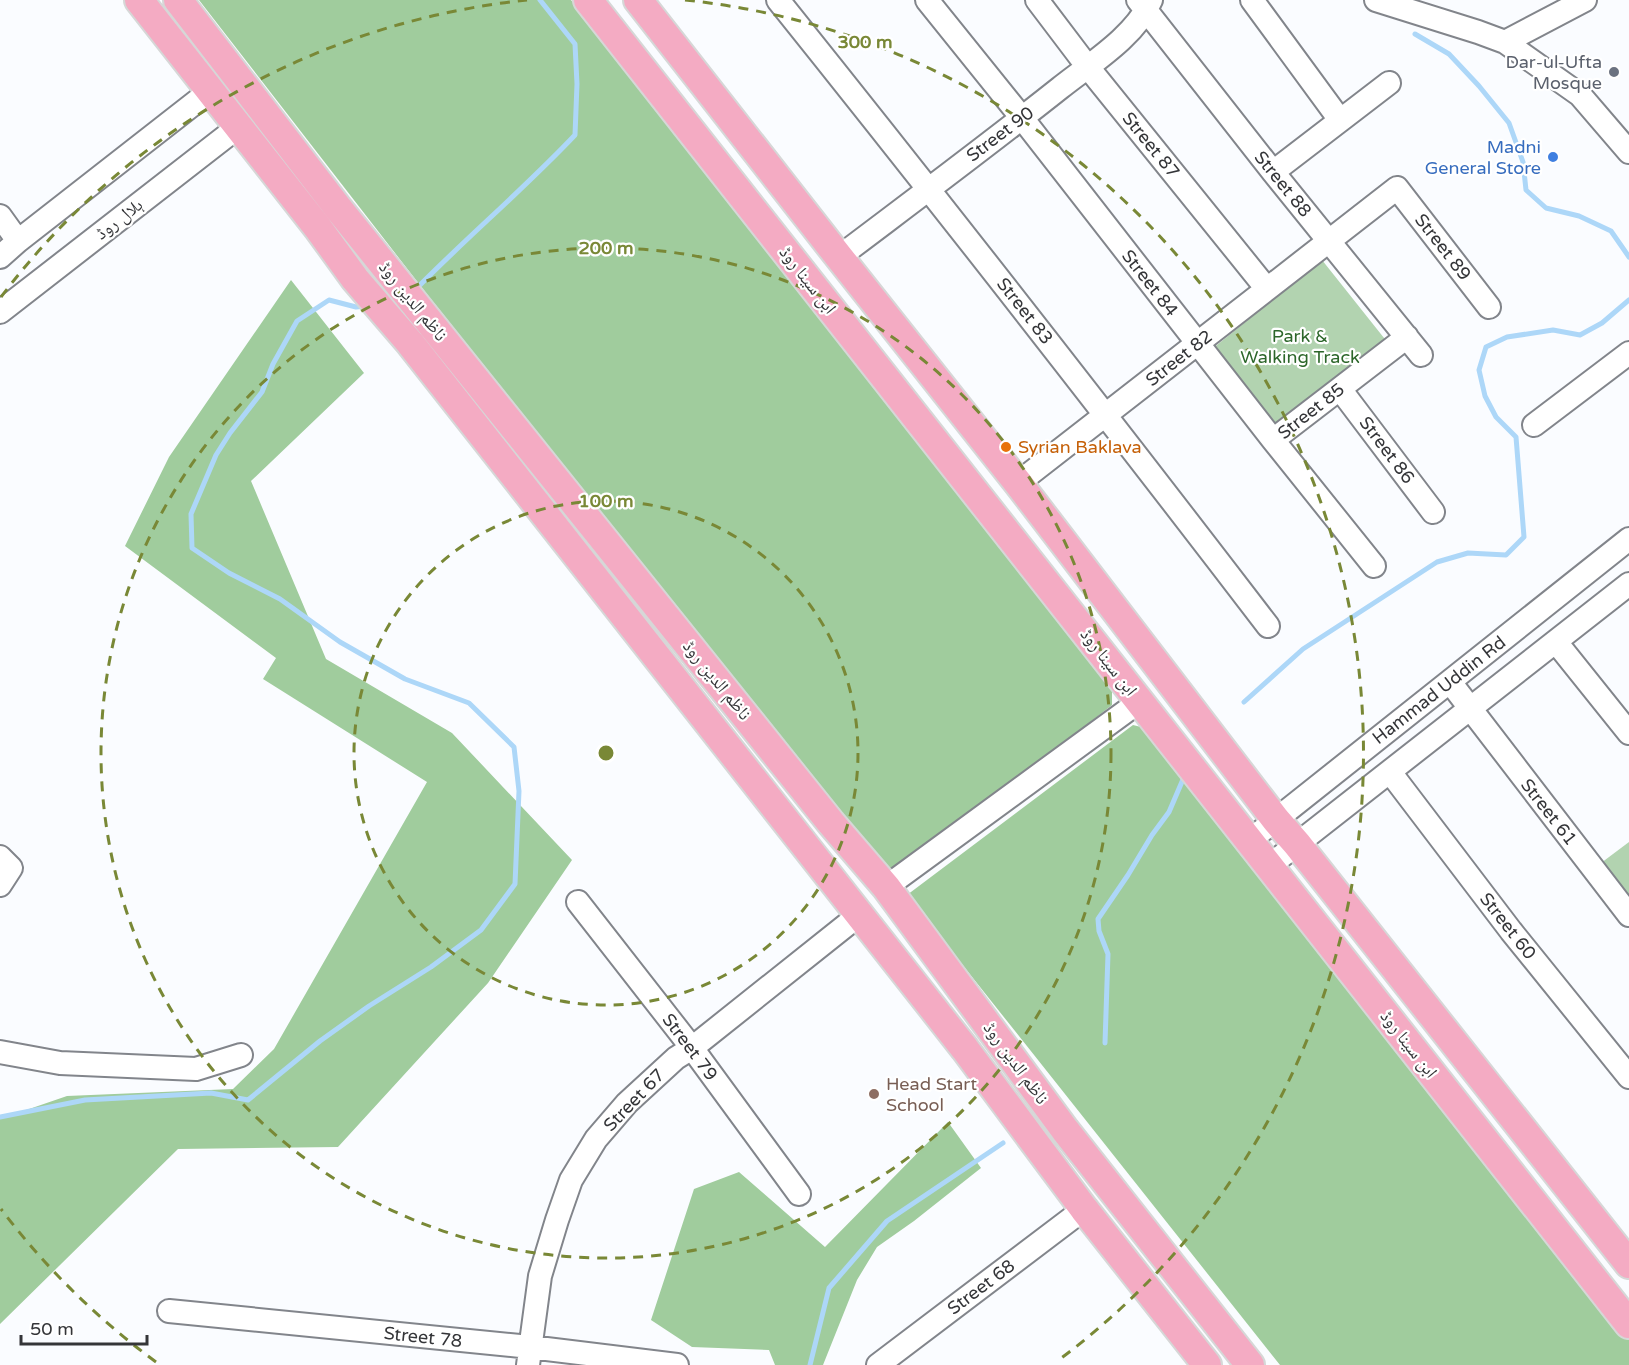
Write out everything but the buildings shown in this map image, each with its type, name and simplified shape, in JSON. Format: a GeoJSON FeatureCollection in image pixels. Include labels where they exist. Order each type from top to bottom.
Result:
{"type":"FeatureCollection","features":[{"type":"Feature","properties":{"kind":"main road","name":"ناظم الدین روڈ"},"geometry":{"type":"LineString","coordinates":[[139,0],[318,228],[355,279],[410,343],[965,1049],[1084,1209],[1207,1365]]}},
{"type":"Feature","properties":{"kind":"main road","name":"ناظم الدین روڈ"},"geometry":{"type":"LineString","coordinates":[[178,0],[338,208],[831,823],[886,887],[1065,1130],[1250,1365]]}},
{"type":"Feature","properties":{"kind":"main road","name":"ابن سینا روڈ"},"geometry":{"type":"LineString","coordinates":[[588,0],[1629,1324]]}},
{"type":"Feature","properties":{"kind":"main road","name":"ابن سینا روڈ"},"geometry":{"type":"LineString","coordinates":[[638,0],[1018,483],[1276,820],[1629,1264]]}},
{"type":"Feature","properties":{"kind":"main road"},"geometry":{"type":"LineString","coordinates":[[318,228],[338,208]]}},
{"type":"Feature","properties":{"kind":"main road"},"geometry":{"type":"LineString","coordinates":[[1077,622],[1108,599]]}},
{"type":"Feature","properties":{"kind":"main road"},"geometry":{"type":"LineString","coordinates":[[805,845],[831,823]]}},
{"type":"Feature","properties":{"kind":"main road"},"geometry":{"type":"LineString","coordinates":[[1040,1150],[1065,1130]]}},
{"type":"Feature","properties":{"kind":"street","name":"Street 83"},"geometry":{"type":"LineString","coordinates":[[778,0],[1106,414],[1268,626]]}},
{"type":"Feature","properties":{"kind":"street","name":"Street 84"},"geometry":{"type":"LineString","coordinates":[[927,0],[1374,566]]}},
{"type":"Feature","properties":{"kind":"street","name":"Street 87"},"geometry":{"type":"LineString","coordinates":[[1037,0],[1087,66],[1267,289]]}},
{"type":"Feature","properties":{"kind":"street"},"geometry":{"type":"LineString","coordinates":[[1252,0],[1340,120]]}},
{"type":"Feature","properties":{"kind":"street"},"geometry":{"type":"LineString","coordinates":[[1376,0],[1432,9],[1505,42],[1580,95],[1629,152]]}},
{"type":"Feature","properties":{"kind":"street"},"geometry":{"type":"LineString","coordinates":[[1505,42],[1585,0]]}},
{"type":"Feature","properties":{"kind":"street","name":"Street 90"},"geometry":{"type":"LineString","coordinates":[[839,257],[1022,118],[1129,33],[1145,4]]}},
{"type":"Feature","properties":{"kind":"street","name":"Street 88"},"geometry":{"type":"LineString","coordinates":[[1145,4],[1273,172],[1422,355]]}},
{"type":"Feature","properties":{"kind":"street"},"geometry":{"type":"LineString","coordinates":[[1273,172],[1389,82]]}},
{"type":"Feature","properties":{"kind":"street"},"geometry":{"type":"LineString","coordinates":[[0,257],[18,240],[210,91]]}},
{"type":"Feature","properties":{"kind":"street","name":"ہلال روڈ"},"geometry":{"type":"LineString","coordinates":[[0,312],[238,127]]}},
{"type":"Feature","properties":{"kind":"street","name":"Street 82"},"geometry":{"type":"LineString","coordinates":[[1018,483],[1397,188]]}},
{"type":"Feature","properties":{"kind":"street","name":"Street 89"},"geometry":{"type":"LineString","coordinates":[[1397,188],[1489,307]]}},
{"type":"Feature","properties":{"kind":"street"},"geometry":{"type":"LineString","coordinates":[[0,216],[18,240]]}},
{"type":"Feature","properties":{"kind":"street","name":"Street 85"},"geometry":{"type":"LineString","coordinates":[[1273,440],[1407,337]]}},
{"type":"Feature","properties":{"kind":"street"},"geometry":{"type":"LineString","coordinates":[[1534,425],[1629,352]]}},
{"type":"Feature","properties":{"kind":"street","name":"Street 86"},"geometry":{"type":"LineString","coordinates":[[1340,389],[1433,512]]}},
{"type":"Feature","properties":{"kind":"street","name":"Hammad Uddin Rd"},"geometry":{"type":"LineString","coordinates":[[1250,841],[1629,539]]}},
{"type":"Feature","properties":{"kind":"street","name":"Hammad Uddin Rd"},"geometry":{"type":"LineString","coordinates":[[1269,866],[1556,642],[1625,596]]}},
{"type":"Feature","properties":{"kind":"street"},"geometry":{"type":"LineString","coordinates":[[1556,642],[1629,733]]}},
{"type":"Feature","properties":{"kind":"street","name":"Street 61"},"geometry":{"type":"LineString","coordinates":[[1450,682],[1629,915]]}},
{"type":"Feature","properties":{"kind":"street"},"geometry":{"type":"LineString","coordinates":[[886,887],[1140,701]]}},
{"type":"Feature","properties":{"kind":"street","name":"Street 60"},"geometry":{"type":"LineString","coordinates":[[1390,772],[1511,931],[1629,1077]]}},
{"type":"Feature","properties":{"kind":"street"},"geometry":{"type":"LineString","coordinates":[[0,857],[10,868],[0,885]]}},
{"type":"Feature","properties":{"kind":"street","name":"Street 79"},"geometry":{"type":"LineString","coordinates":[[578,902],[692,1048],[799,1194]]}},
{"type":"Feature","properties":{"kind":"street","name":"Street 67"},"geometry":{"type":"LineString","coordinates":[[529,1356],[540,1276],[557,1220],[571,1180],[596,1139],[627,1103],[676,1058],[692,1048],[860,915]]}},
{"type":"Feature","properties":{"kind":"street"},"geometry":{"type":"LineString","coordinates":[[0,1052],[60,1063],[196,1069],[241,1055]]}},
{"type":"Feature","properties":{"kind":"street","name":"Street 68"},"geometry":{"type":"LineString","coordinates":[[878,1365],[1084,1209]]}},
{"type":"Feature","properties":{"kind":"street","name":"Street 78"},"geometry":{"type":"LineString","coordinates":[[168,1311],[529,1356],[677,1365]]}},
{"type":"Feature","properties":{"kind":"green space"},"geometry":{"type":"Polygon","coordinates":[[[199,0],[571,0],[1112,685],[1112,705],[902,869],[891,871],[879,861],[426,293],[199,0]]]}},
{"type":"Feature","properties":{"kind":"green space","name":"Park & Walking Track"},"geometry":{"type":"Polygon","coordinates":[[[1322,260],[1388,343],[1278,432],[1212,349],[1322,260]]]}},
{"type":"Feature","properties":{"kind":"green space"},"geometry":{"type":"Polygon","coordinates":[[[291,280],[364,373],[251,481],[326,659],[452,733],[572,860],[488,983],[338,1147],[178,1149],[0,1324],[0,1119],[67,1096],[233,1089],[274,1049],[427,782],[263,679],[276,658],[125,546],[169,457],[291,280]]]}},
{"type":"Feature","properties":{"kind":"green space"},"geometry":{"type":"Polygon","coordinates":[[[1133,725],[1149,729],[1629,1338],[1629,1365],[1280,1365],[907,895],[1133,725]]]}},
{"type":"Feature","properties":{"kind":"green space"},"geometry":{"type":"Polygon","coordinates":[[[1629,842],[1629,908],[1597,866],[1629,842]]]}},
{"type":"Feature","properties":{"kind":"green space"},"geometry":{"type":"Polygon","coordinates":[[[948,1122],[981,1168],[877,1247],[857,1280],[823,1365],[775,1365],[769,1350],[692,1347],[651,1320],[694,1189],[739,1172],[825,1247],[948,1122]]]}},
{"type":"Feature","properties":{"kind":"waterway"},"geometry":{"type":"LineString","coordinates":[[415,290],[575,135],[577,84],[575,44],[540,0]]}},
{"type":"Feature","properties":{"kind":"waterway"},"geometry":{"type":"LineString","coordinates":[[1415,34],[1449,54],[1509,123],[1523,162],[1526,190],[1546,208],[1579,216],[1611,231],[1629,257]]}},
{"type":"Feature","properties":{"kind":"waterway"},"geometry":{"type":"LineString","coordinates":[[0,1117],[85,1100],[211,1093],[248,1100],[320,1041],[369,1006],[431,967],[481,930],[515,884],[519,791],[514,747],[469,703],[405,679],[340,642],[280,599],[229,573],[192,548],[191,514],[216,455],[262,392],[273,364],[297,321],[329,300],[356,307],[366,306]]}},
{"type":"Feature","properties":{"kind":"waterway"},"geometry":{"type":"LineString","coordinates":[[1244,702],[1303,649],[1437,562],[1468,553],[1506,555],[1524,537],[1516,437],[1496,417],[1485,396],[1479,370],[1486,347],[1507,337],[1553,330],[1580,335],[1602,323],[1629,300]]}},
{"type":"Feature","properties":{"kind":"waterway"},"geometry":{"type":"LineString","coordinates":[[1105,1043],[1108,954],[1099,931],[1098,919],[1169,812],[1184,777]]}},
{"type":"Feature","properties":{"kind":"waterway"},"geometry":{"type":"LineString","coordinates":[[810,1365],[829,1288],[887,1221],[1003,1143]]}},
{"type":"Feature","properties":{"kind":"place","name":"Dar-ul-Ufta Mosque"},"geometry":{"type":"Point","coordinates":[1614,72]}},
{"type":"Feature","properties":{"kind":"place","name":"Madni General Store"},"geometry":{"type":"Point","coordinates":[1553,157]}},
{"type":"Feature","properties":{"kind":"place","name":"Syrian Baklava"},"geometry":{"type":"Point","coordinates":[1006,447]}},
{"type":"Feature","properties":{"kind":"place","name":"Head Start School"},"geometry":{"type":"Point","coordinates":[874,1094]}}]}
